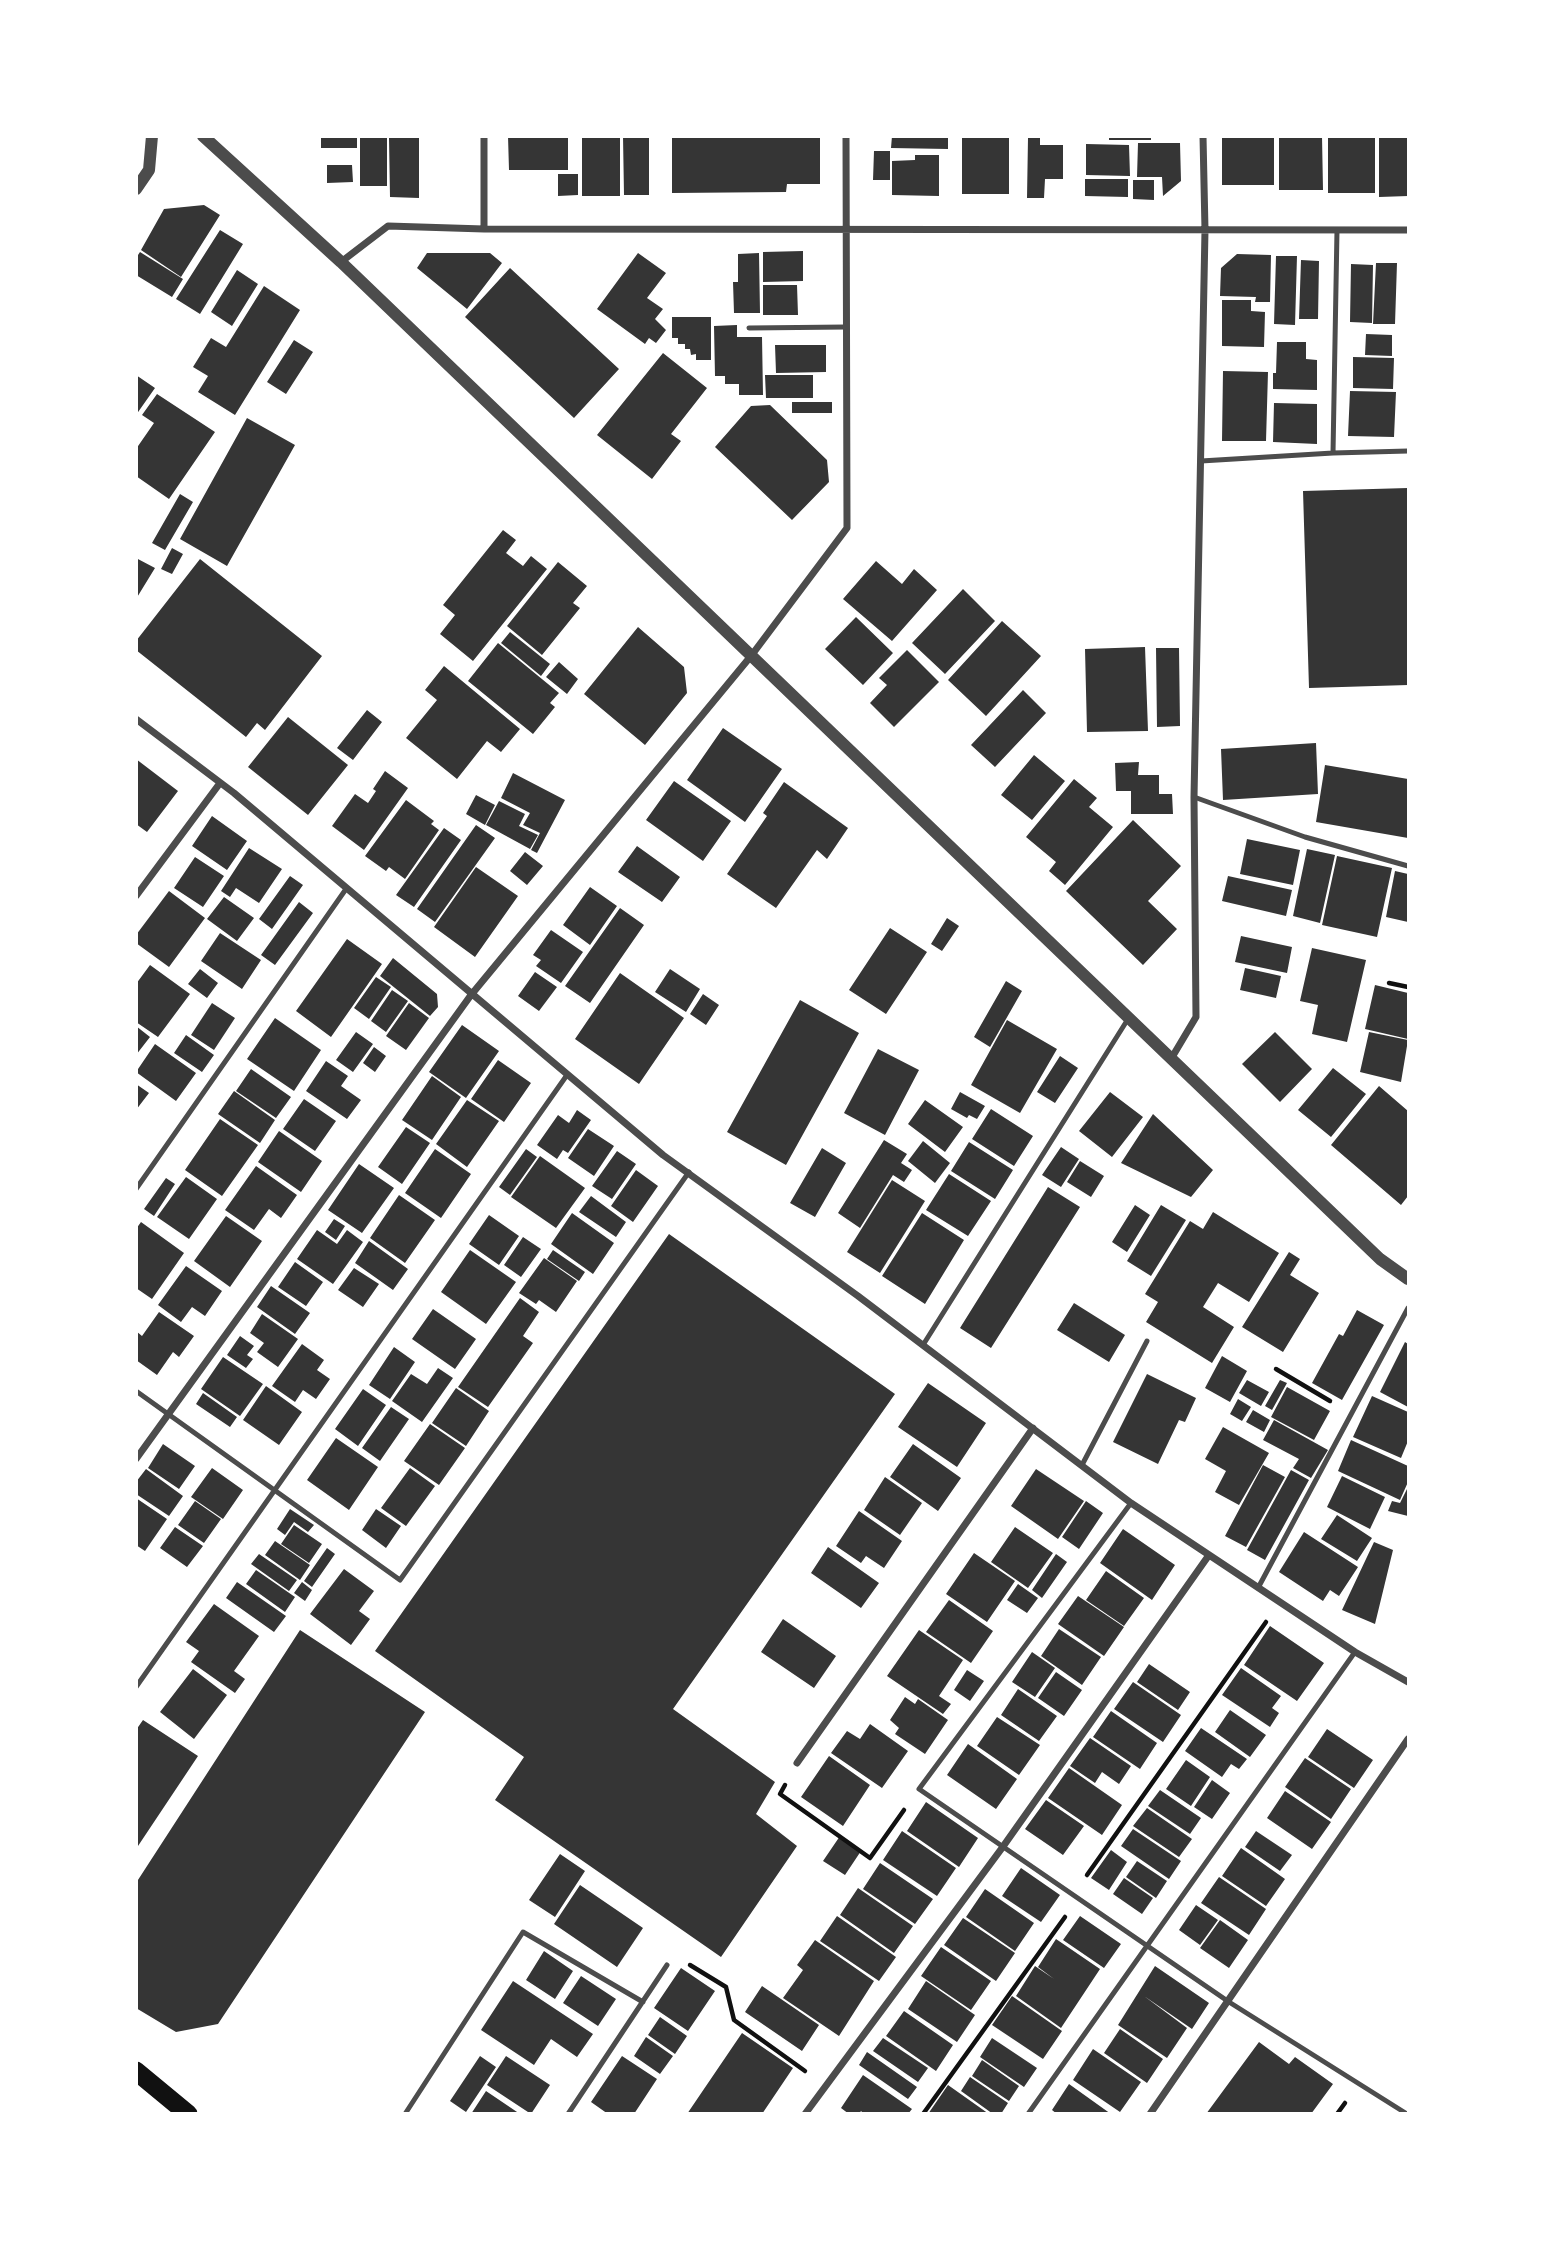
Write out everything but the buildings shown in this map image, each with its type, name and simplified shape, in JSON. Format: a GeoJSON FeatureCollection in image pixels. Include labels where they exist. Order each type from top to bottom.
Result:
{"type":"FeatureCollection","features":[{"type":"Feature","properties":{"kind":"highway"},"geometry":{"type":"LineString","coordinates":[[136,2071],[188,2113]]}},
{"type":"Feature","properties":{"kind":"street"},"geometry":{"type":"LineString","coordinates":[[136,189],[149,170],[152,136]]}},
{"type":"Feature","properties":{"kind":"street"},"geometry":{"type":"LineString","coordinates":[[203,136],[341,262],[1380,1259],[1409,1279]]}},
{"type":"Feature","properties":{"kind":"street"},"geometry":{"type":"LineString","coordinates":[[484,136],[484,229]]}},
{"type":"Feature","properties":{"kind":"street"},"geometry":{"type":"LineString","coordinates":[[136,1460],[471,995],[751,656],[847,528],[846,136]]}},
{"type":"Feature","properties":{"kind":"street"},"geometry":{"type":"LineString","coordinates":[[1171,1059],[1196,1017],[1194,797],[1205,230],[1203,136]]}},
{"type":"Feature","properties":{"kind":"street"},"geometry":{"type":"LineString","coordinates":[[341,262],[388,226],[484,229],[1409,230]]}},
{"type":"Feature","properties":{"kind":"street"},"geometry":{"type":"LineString","coordinates":[[136,719],[220,783],[663,1155],[923,1345],[1130,1503],[1355,1652],[1409,1682]]}},
{"type":"Feature","properties":{"kind":"street"},"geometry":{"type":"LineString","coordinates":[[136,896],[220,783]]}},
{"type":"Feature","properties":{"kind":"street"},"geometry":{"type":"LineString","coordinates":[[797,1763],[1033,1429]]}},
{"type":"Feature","properties":{"kind":"street"},"geometry":{"type":"LineString","coordinates":[[804,2113],[1002,1848],[1209,1555]]}},
{"type":"Feature","properties":{"kind":"street"},"geometry":{"type":"LineString","coordinates":[[1150,2113],[1409,1739]]}},
{"type":"Feature","properties":{"kind":"lane"},"geometry":{"type":"LineString","coordinates":[[1333,453],[1337,230]]}},
{"type":"Feature","properties":{"kind":"lane"},"geometry":{"type":"LineString","coordinates":[[748,328],[846,327]]}},
{"type":"Feature","properties":{"kind":"lane"},"geometry":{"type":"LineString","coordinates":[[1201,461],[1333,453],[1409,452]]}},
{"type":"Feature","properties":{"kind":"lane"},"geometry":{"type":"LineString","coordinates":[[1194,797],[1306,837],[1409,866]]}},
{"type":"Feature","properties":{"kind":"lane"},"geometry":{"type":"LineString","coordinates":[[136,1189],[346,889]]}},
{"type":"Feature","properties":{"kind":"lane"},"geometry":{"type":"LineString","coordinates":[[923,1345],[1128,1019]]}},
{"type":"Feature","properties":{"kind":"lane"},"geometry":{"type":"LineString","coordinates":[[136,1687],[567,1075]]}},
{"type":"Feature","properties":{"kind":"lane"},"geometry":{"type":"LineString","coordinates":[[136,1391],[400,1580],[689,1172]]}},
{"type":"Feature","properties":{"kind":"lane"},"geometry":{"type":"LineString","coordinates":[[1258,1588],[1409,1308]]}},
{"type":"Feature","properties":{"kind":"lane"},"geometry":{"type":"LineString","coordinates":[[1082,1465],[1147,1341]]}},
{"type":"Feature","properties":{"kind":"lane"},"geometry":{"type":"LineString","coordinates":[[1130,1503],[919,1789],[1229,2002],[1407,2113]]}},
{"type":"Feature","properties":{"kind":"lane"},"geometry":{"type":"LineString","coordinates":[[1028,2113],[1355,1652]]}},
{"type":"Feature","properties":{"kind":"lane"},"geometry":{"type":"LineString","coordinates":[[405,2113],[523,1932],[643,2002]]}},
{"type":"Feature","properties":{"kind":"lane"},"geometry":{"type":"LineString","coordinates":[[568,2113],[667,1965]]}},
{"type":"Feature","properties":{"kind":"path"},"geometry":{"type":"LineString","coordinates":[[1389,983],[1409,987]]}},
{"type":"Feature","properties":{"kind":"path"},"geometry":{"type":"LineString","coordinates":[[1276,1369],[1352,1414]]}},
{"type":"Feature","properties":{"kind":"path"},"geometry":{"type":"LineString","coordinates":[[923,2113],[1280,1603]]}},
{"type":"Feature","properties":{"kind":"path"},"geometry":{"type":"LineString","coordinates":[[797,1763],[780,1794],[870,1858],[919,1789]]}},
{"type":"Feature","properties":{"kind":"path"},"geometry":{"type":"LineString","coordinates":[[667,1965],[682,1959],[726,1987],[734,2020],[825,2086]]}}]}
